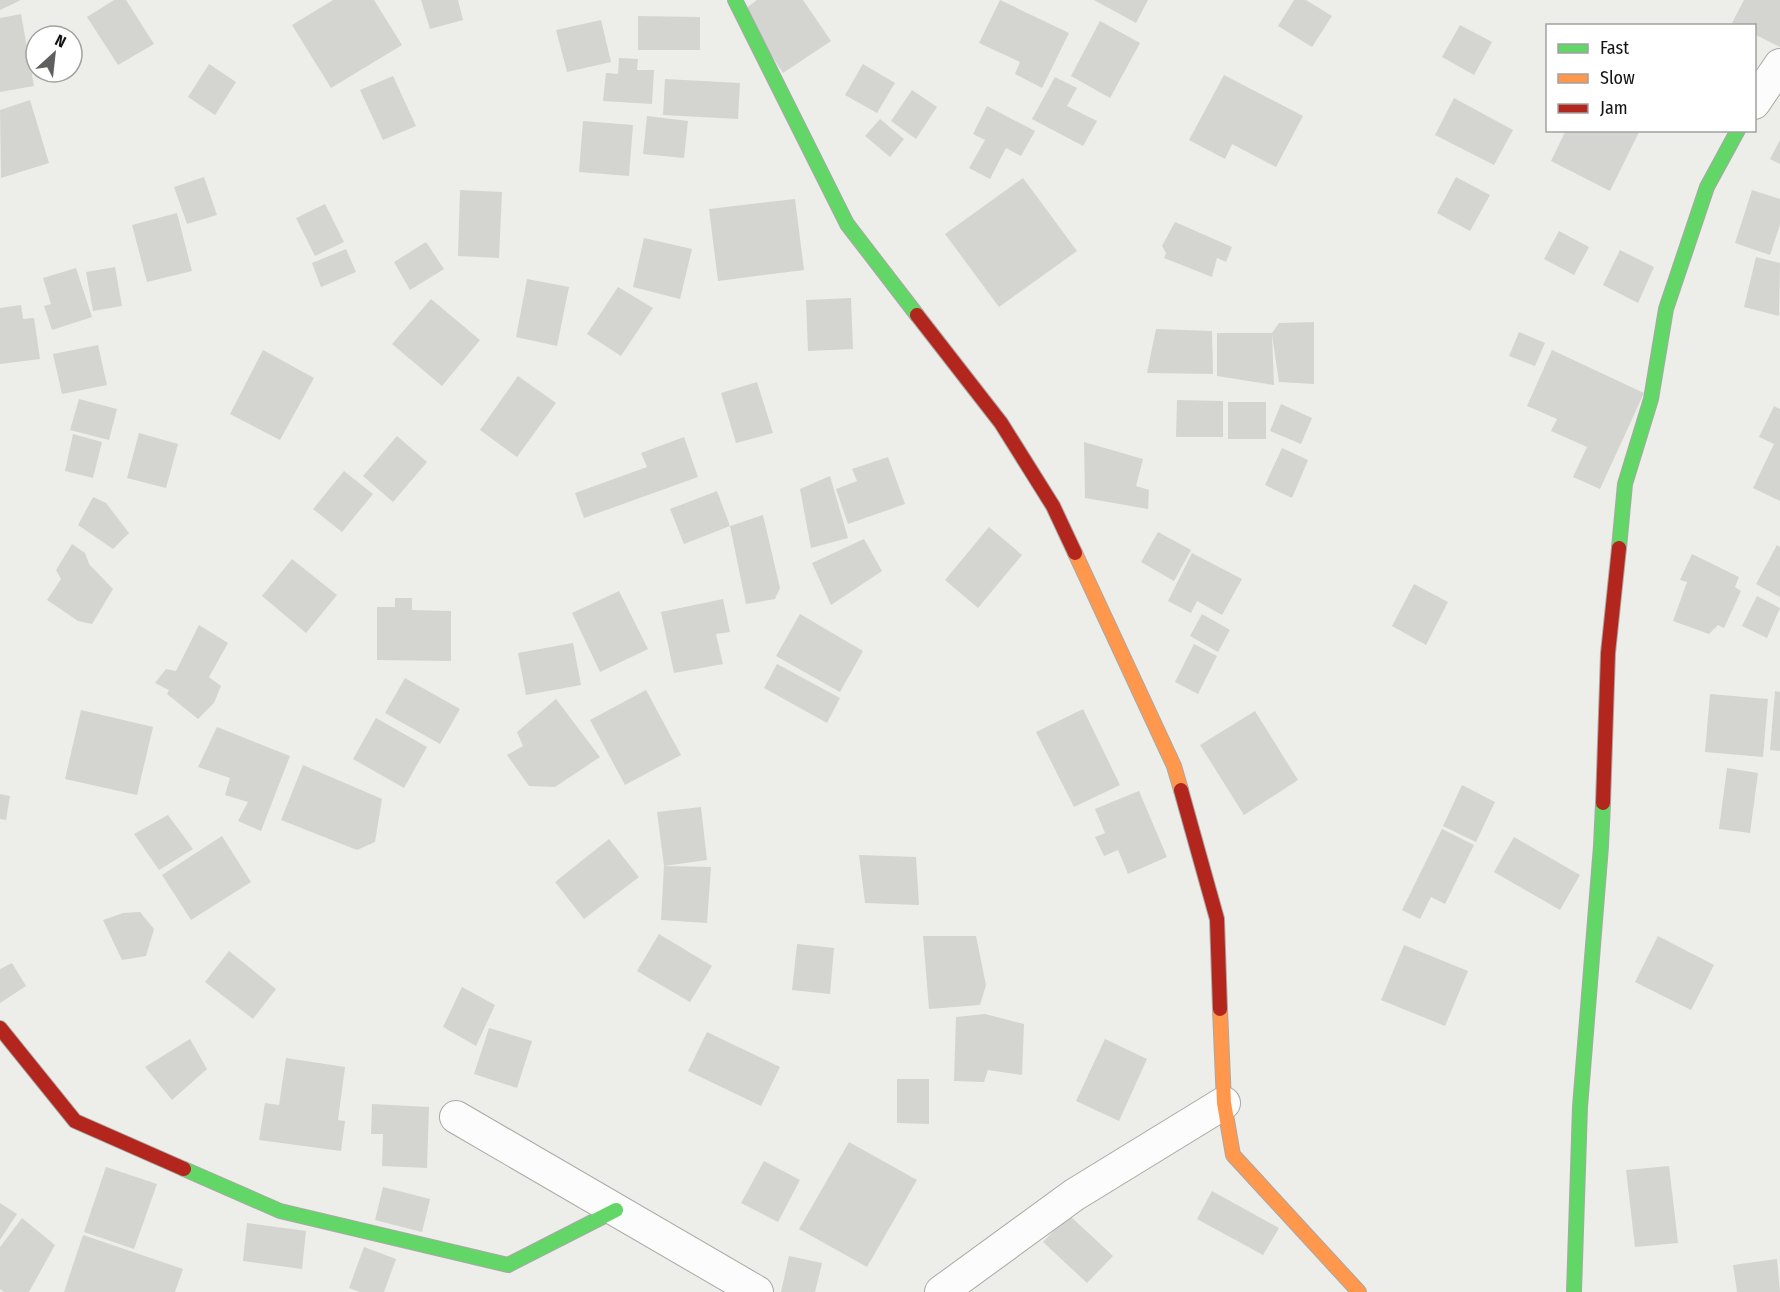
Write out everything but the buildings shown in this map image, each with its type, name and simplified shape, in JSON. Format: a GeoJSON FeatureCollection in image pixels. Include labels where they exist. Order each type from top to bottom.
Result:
{"type":"FeatureCollection","features":[{"type":"Feature","properties":{"kind":"street"},"geometry":{"type":"LineString","coordinates":[[735,0],[847,224],[1001,423],[1053,506],[1174,766],[1217,919],[1224,1103],[1233,1155],[1359,1292]]}},
{"type":"Feature","properties":{"kind":"street"},"geometry":{"type":"LineString","coordinates":[[1756,101],[1780,65]]}},
{"type":"Feature","properties":{"kind":"street"},"geometry":{"type":"LineString","coordinates":[[1574,1292],[1580,1107],[1601,846],[1608,653],[1625,484],[1651,399],[1666,309],[1707,187],[1737,132]]}},
{"type":"Feature","properties":{"kind":"street"},"geometry":{"type":"LineString","coordinates":[[0,1028],[75,1121],[280,1211],[508,1265],[616,1210]]}},
{"type":"Feature","properties":{"kind":"street"},"geometry":{"type":"LineString","coordinates":[[941,1292],[1074,1195],[1224,1103]]}},
{"type":"Feature","properties":{"kind":"street"},"geometry":{"type":"LineString","coordinates":[[456,1117],[757,1292]]}},
{"type":"Feature","properties":{"kind":"traffic: fast"},"geometry":{"type":"LineString","coordinates":[[735,0],[847,224],[917,315]]}},
{"type":"Feature","properties":{"kind":"traffic: fast"},"geometry":{"type":"LineString","coordinates":[[1619,548],[1625,484],[1651,399],[1666,309],[1707,187],[1737,132]]}},
{"type":"Feature","properties":{"kind":"traffic: fast"},"geometry":{"type":"LineString","coordinates":[[1574,1292],[1580,1107],[1603,803]]}},
{"type":"Feature","properties":{"kind":"traffic: fast"},"geometry":{"type":"LineString","coordinates":[[184,1169],[280,1211],[508,1265],[616,1210]]}},
{"type":"Feature","properties":{"kind":"traffic: slow"},"geometry":{"type":"LineString","coordinates":[[1075,553],[1174,766],[1181,790]]}},
{"type":"Feature","properties":{"kind":"traffic: slow"},"geometry":{"type":"LineString","coordinates":[[1220,1009],[1224,1103],[1233,1155],[1359,1292]]}},
{"type":"Feature","properties":{"kind":"traffic: jam"},"geometry":{"type":"LineString","coordinates":[[917,315],[1001,423],[1053,506],[1075,553]]}},
{"type":"Feature","properties":{"kind":"traffic: jam"},"geometry":{"type":"LineString","coordinates":[[1603,803],[1608,653],[1619,548]]}},
{"type":"Feature","properties":{"kind":"traffic: jam"},"geometry":{"type":"LineString","coordinates":[[1181,790],[1217,919],[1220,1009]]}},
{"type":"Feature","properties":{"kind":"traffic: jam"},"geometry":{"type":"LineString","coordinates":[[0,1028],[75,1121],[184,1169]]}}]}
